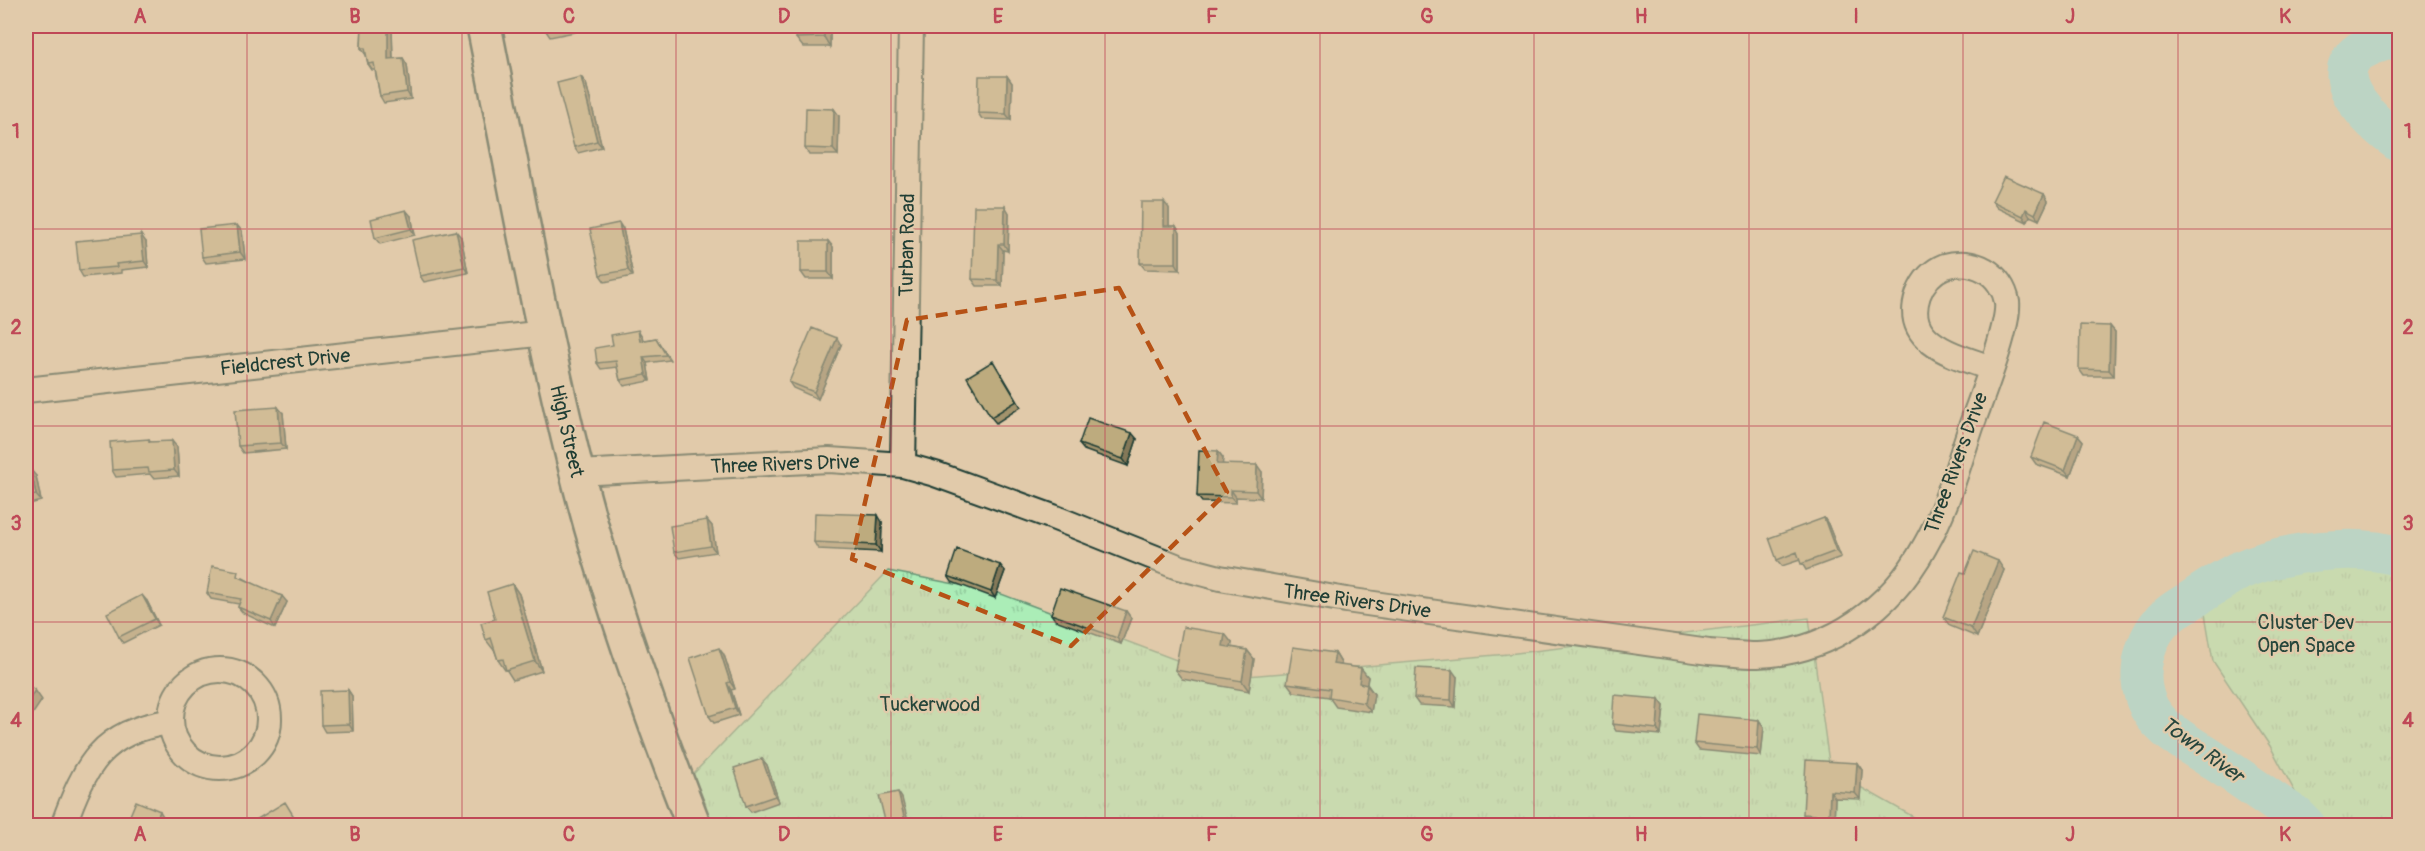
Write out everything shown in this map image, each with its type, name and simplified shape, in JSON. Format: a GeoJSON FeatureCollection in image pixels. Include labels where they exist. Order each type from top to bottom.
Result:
{"type":"FeatureCollection","features":[{"type":"Feature","properties":{"kind":"street","name":"High Street"},"geometry":{"type":"LineString","coordinates":[[484,26],[545,333],[577,473],[627,644],[694,825]]}},
{"type":"Feature","properties":{"kind":"street","name":"Turban Road"},"geometry":{"type":"LineString","coordinates":[[903,465],[911,26]]}},
{"type":"Feature","properties":{"kind":"street","name":"Three Rivers Drive"},"geometry":{"type":"LineString","coordinates":[[577,473],[829,460],[903,465],[935,474],[1032,509],[1178,567],[1220,578],[1346,600],[1709,652],[1760,655],[1807,646],[1846,630],[1875,608],[1900,584],[1926,546],[1947,498],[2006,321],[2007,301],[1993,276],[1976,266],[1956,264],[1946,266],[1936,271],[1921,288],[1916,310],[1917,321],[1928,341],[1937,348],[1990,368]]}},
{"type":"Feature","properties":{"kind":"street","name":"Fieldcrest Drive"},"geometry":{"type":"LineString","coordinates":[[26,390],[545,333]]}},
{"type":"Feature","properties":{"kind":"street"},"geometry":{"type":"LineString","coordinates":[[223,669],[240,674],[255,684],[262,694],[269,716],[269,727],[260,748],[244,763],[223,769],[201,765],[191,760],[176,743],[170,722],[174,698],[181,688],[200,674],[223,669]]}},
{"type":"Feature","properties":{"kind":"street"},"geometry":{"type":"LineString","coordinates":[[63,825],[88,769],[108,745],[132,730],[170,722]]}},
{"type":"Feature","properties":{"kind":"highlighted area"},"geometry":{"type":"Polygon","coordinates":[[[1119,288],[1227,492],[1071,646],[852,559],[907,320],[1119,288]]]}},
{"type":"Feature","properties":{"kind":"green space","name":"Cluster Dev Open Space"},"geometry":{"type":"Polygon","coordinates":[[[2333,533],[2399,550],[2399,825],[2313,825],[2270,746],[2213,661],[2200,584],[2250,550],[2333,533]]]}},
{"type":"Feature","properties":{"kind":"green space","name":"Tuckerwood"},"geometry":{"type":"Polygon","coordinates":[[[888,571],[996,592],[1224,678],[1508,654],[1809,618],[1830,770],[1928,825],[685,826],[672,796],[888,571]]]}},
{"type":"Feature","properties":{"kind":"building"},"geometry":{"type":"Polygon","coordinates":[[[362,26],[388,26],[388,59],[403,58],[407,92],[380,96],[374,63],[368,64],[365,48],[361,48],[362,26]]]}},
{"type":"Feature","properties":{"kind":"building"},"geometry":{"type":"Polygon","coordinates":[[[545,26],[571,26],[546,31],[545,26]]]}},
{"type":"Feature","properties":{"kind":"building"},"geometry":{"type":"Polygon","coordinates":[[[796,26],[823,26],[824,37],[796,38],[796,26]]]}},
{"type":"Feature","properties":{"kind":"building"},"geometry":{"type":"Polygon","coordinates":[[[979,76],[1007,76],[1006,114],[978,113],[979,76]]]}},
{"type":"Feature","properties":{"kind":"building"},"geometry":{"type":"Polygon","coordinates":[[[581,77],[597,141],[574,147],[557,83],[581,77]]]}},
{"type":"Feature","properties":{"kind":"building"},"geometry":{"type":"Polygon","coordinates":[[[806,108],[834,109],[833,149],[805,148],[806,108]]]}},
{"type":"Feature","properties":{"kind":"building"},"geometry":{"type":"Polygon","coordinates":[[[2004,176],[2044,194],[2035,214],[2026,209],[2023,216],[1992,201],[2004,176]]]}},
{"type":"Feature","properties":{"kind":"building"},"geometry":{"type":"Polygon","coordinates":[[[1141,202],[1164,202],[1164,226],[1176,226],[1176,263],[1140,263],[1141,202]]]}},
{"type":"Feature","properties":{"kind":"building"},"geometry":{"type":"Polygon","coordinates":[[[974,206],[1005,206],[1004,244],[998,244],[997,280],[972,279],[974,206]]]}},
{"type":"Feature","properties":{"kind":"building"},"geometry":{"type":"Polygon","coordinates":[[[406,210],[411,229],[375,238],[371,219],[406,210]]]}},
{"type":"Feature","properties":{"kind":"building"},"geometry":{"type":"Polygon","coordinates":[[[619,223],[628,270],[600,275],[590,229],[619,223]]]}},
{"type":"Feature","properties":{"kind":"building"},"geometry":{"type":"Polygon","coordinates":[[[237,225],[240,252],[202,257],[199,229],[237,225]]]}},
{"type":"Feature","properties":{"kind":"building"},"geometry":{"type":"Polygon","coordinates":[[[456,231],[464,267],[420,276],[412,240],[456,231]]]}},
{"type":"Feature","properties":{"kind":"building"},"geometry":{"type":"Polygon","coordinates":[[[141,235],[144,261],[116,264],[117,267],[79,270],[76,241],[141,235]]]}},
{"type":"Feature","properties":{"kind":"building"},"geometry":{"type":"Polygon","coordinates":[[[801,241],[828,241],[828,272],[801,272],[801,241]]]}},
{"type":"Feature","properties":{"kind":"building"},"geometry":{"type":"Polygon","coordinates":[[[2080,325],[2110,326],[2109,370],[2079,369],[2080,325]]]}},
{"type":"Feature","properties":{"kind":"building"},"geometry":{"type":"Polygon","coordinates":[[[812,328],[837,338],[814,392],[789,382],[812,328]]]}},
{"type":"Feature","properties":{"kind":"building"},"geometry":{"type":"Polygon","coordinates":[[[638,330],[640,341],[656,338],[666,355],[643,357],[646,375],[620,380],[616,361],[597,363],[595,348],[613,345],[611,335],[638,330]]]}},
{"type":"Feature","properties":{"kind":"building"},"geometry":{"type":"Polygon","coordinates":[[[993,361],[1017,401],[991,417],[967,377],[993,361]]]}},
{"type":"Feature","properties":{"kind":"building"},"geometry":{"type":"Polygon","coordinates":[[[278,407],[281,443],[238,446],[235,410],[278,407]]]}},
{"type":"Feature","properties":{"kind":"building"},"geometry":{"type":"Polygon","coordinates":[[[1088,418],[1132,433],[1123,459],[1079,444],[1088,418]]]}},
{"type":"Feature","properties":{"kind":"building"},"geometry":{"type":"Polygon","coordinates":[[[2044,422],[2078,435],[2065,470],[2031,457],[2044,422]]]}},
{"type":"Feature","properties":{"kind":"building"},"geometry":{"type":"Polygon","coordinates":[[[149,439],[149,442],[172,441],[174,470],[149,472],[148,468],[112,470],[110,442],[149,439]]]}},
{"type":"Feature","properties":{"kind":"building"},"geometry":{"type":"Polygon","coordinates":[[[1199,450],[1218,451],[1217,464],[1257,465],[1256,491],[1231,490],[1231,497],[1197,496],[1199,450]]]}},
{"type":"Feature","properties":{"kind":"building"},"geometry":{"type":"Polygon","coordinates":[[[31,470],[36,495],[26,497],[26,471],[31,470]]]}},
{"type":"Feature","properties":{"kind":"building"},"geometry":{"type":"Polygon","coordinates":[[[815,513],[878,515],[876,545],[814,542],[815,513]]]}},
{"type":"Feature","properties":{"kind":"building"},"geometry":{"type":"Polygon","coordinates":[[[1824,518],[1836,551],[1801,564],[1797,552],[1777,560],[1769,538],[1824,518]]]}},
{"type":"Feature","properties":{"kind":"building"},"geometry":{"type":"Polygon","coordinates":[[[707,520],[711,546],[674,552],[670,526],[707,520]]]}},
{"type":"Feature","properties":{"kind":"building"},"geometry":{"type":"Polygon","coordinates":[[[957,549],[1000,565],[991,592],[948,576],[957,549]]]}},
{"type":"Feature","properties":{"kind":"building"},"geometry":{"type":"Polygon","coordinates":[[[1974,551],[1998,561],[1971,628],[1943,617],[1961,572],[1965,573],[1974,551]]]}},
{"type":"Feature","properties":{"kind":"building"},"geometry":{"type":"Polygon","coordinates":[[[212,566],[238,571],[237,576],[282,596],[271,621],[238,607],[241,599],[207,593],[212,566]]]}},
{"type":"Feature","properties":{"kind":"building"},"geometry":{"type":"Polygon","coordinates":[[[512,584],[535,661],[506,670],[503,659],[498,660],[491,638],[486,640],[481,623],[495,619],[487,592],[512,584]]]}},
{"type":"Feature","properties":{"kind":"building"},"geometry":{"type":"Polygon","coordinates":[[[1060,588],[1126,611],[1117,638],[1051,614],[1060,588]]]}},
{"type":"Feature","properties":{"kind":"building"},"geometry":{"type":"Polygon","coordinates":[[[142,595],[155,619],[119,637],[107,613],[142,595]]]}},
{"type":"Feature","properties":{"kind":"building"},"geometry":{"type":"Polygon","coordinates":[[[1183,627],[1225,634],[1223,646],[1247,650],[1242,681],[1175,670],[1183,627]]]}},
{"type":"Feature","properties":{"kind":"building"},"geometry":{"type":"Polygon","coordinates":[[[1293,647],[1335,653],[1333,664],[1361,668],[1359,683],[1367,685],[1364,703],[1329,697],[1330,689],[1287,683],[1293,647]]]}},
{"type":"Feature","properties":{"kind":"building"},"geometry":{"type":"Polygon","coordinates":[[[719,648],[730,682],[727,683],[735,708],[709,716],[690,658],[719,648]]]}},
{"type":"Feature","properties":{"kind":"building"},"geometry":{"type":"Polygon","coordinates":[[[1416,668],[1452,670],[1451,700],[1414,698],[1416,668]]]}},
{"type":"Feature","properties":{"kind":"building"},"geometry":{"type":"Polygon","coordinates":[[[26,684],[35,690],[26,705],[26,684]]]}},
{"type":"Feature","properties":{"kind":"building"},"geometry":{"type":"Polygon","coordinates":[[[348,690],[349,724],[321,725],[320,691],[348,690]]]}},
{"type":"Feature","properties":{"kind":"building"},"geometry":{"type":"Polygon","coordinates":[[[1614,695],[1659,699],[1657,729],[1612,724],[1614,695]]]}},
{"type":"Feature","properties":{"kind":"building"},"geometry":{"type":"Polygon","coordinates":[[[1697,714],[1759,720],[1757,749],[1694,743],[1697,714]]]}},
{"type":"Feature","properties":{"kind":"building"},"geometry":{"type":"Polygon","coordinates":[[[762,759],[775,796],[746,806],[734,768],[762,759]]]}},
{"type":"Feature","properties":{"kind":"building"},"geometry":{"type":"Polygon","coordinates":[[[1806,760],[1857,763],[1855,793],[1830,791],[1829,816],[1803,814],[1806,760]]]}},
{"type":"Feature","properties":{"kind":"building"},"geometry":{"type":"Polygon","coordinates":[[[898,792],[906,825],[886,825],[879,796],[898,792]]]}},
{"type":"Feature","properties":{"kind":"building"},"geometry":{"type":"Polygon","coordinates":[[[136,801],[160,811],[154,825],[126,825],[136,801]]]}},
{"type":"Feature","properties":{"kind":"building"},"geometry":{"type":"Polygon","coordinates":[[[285,802],[299,825],[256,825],[254,821],[285,802]]]}},
{"type":"Feature","properties":{"kind":"waterway","name":"Town River"},"geometry":{"type":"LineString","coordinates":[[2400,37],[2371,45],[2356,54],[2348,65],[2347,78],[2350,91],[2368,116],[2400,143]]}},
{"type":"Feature","properties":{"kind":"waterway","name":"Town River"},"geometry":{"type":"LineString","coordinates":[[2306,826],[2296,816],[2175,735],[2157,720],[2146,701],[2143,690],[2144,654],[2161,622],[2175,610],[2227,577],[2256,564],[2319,551],[2363,550],[2400,557]]}}]}
